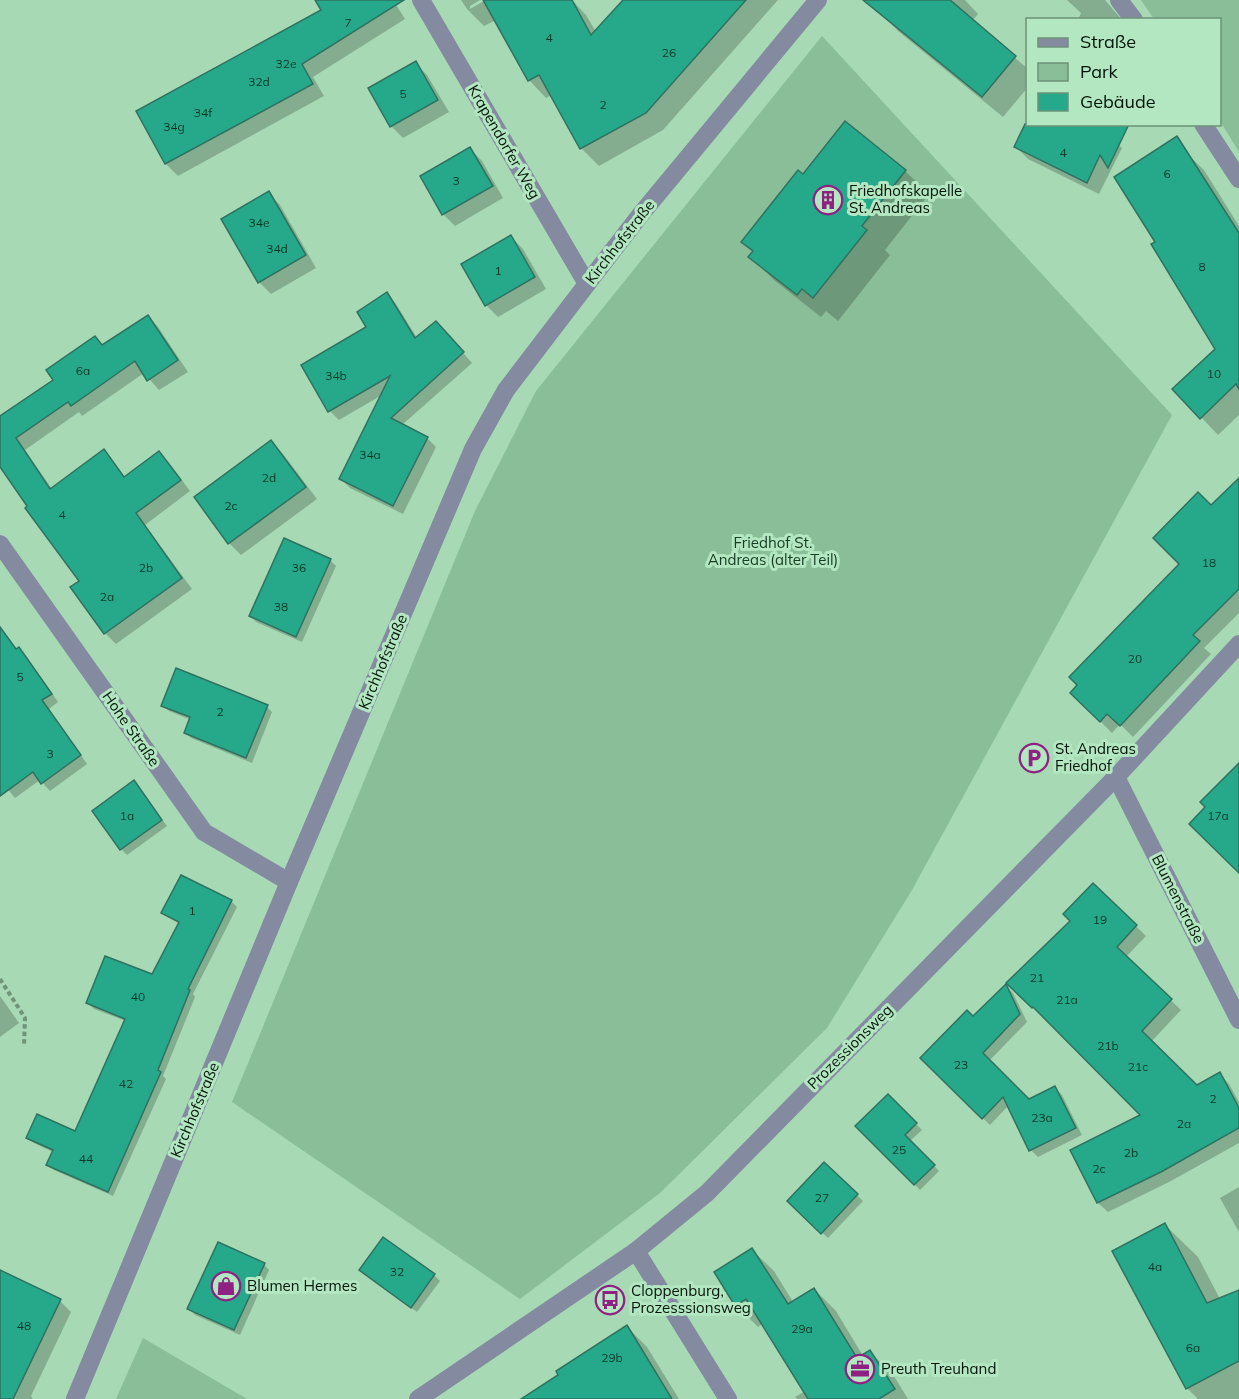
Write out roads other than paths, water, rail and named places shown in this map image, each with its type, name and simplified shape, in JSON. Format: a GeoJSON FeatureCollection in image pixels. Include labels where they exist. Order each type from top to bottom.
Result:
{"type":"FeatureCollection","features":[{"type":"Feature","properties":{"kind":"street","name":"Krapendorfer Weg"},"geometry":{"type":"LineString","coordinates":[[421,0],[587,284]]}},
{"type":"Feature","properties":{"kind":"street","name":"Kirchhofstraße"},"geometry":{"type":"LineString","coordinates":[[75,1399],[289,882],[473,449],[506,390],[587,284],[641,214],[818,0]]}},
{"type":"Feature","properties":{"kind":"street"},"geometry":{"type":"LineString","coordinates":[[1119,0],[1132,18]]}},
{"type":"Feature","properties":{"kind":"street"},"geometry":{"type":"LineString","coordinates":[[1204,126],[1239,179]]}},
{"type":"Feature","properties":{"kind":"street","name":"Hohe Straße"},"geometry":{"type":"LineString","coordinates":[[0,544],[204,832],[289,882]]}},
{"type":"Feature","properties":{"kind":"street","name":"Prozessionsweg"},"geometry":{"type":"LineString","coordinates":[[418,1399],[636,1251],[707,1193],[1116,777],[1239,644]]}},
{"type":"Feature","properties":{"kind":"street","name":"Blumenstraße"},"geometry":{"type":"LineString","coordinates":[[1116,777],[1239,1020]]}},
{"type":"Feature","properties":{"kind":"street"},"geometry":{"type":"LineString","coordinates":[[636,1251],[728,1399]]}},
{"type":"Feature","properties":{"kind":"place","name":"Friedhofskapelle St. Andreas"},"geometry":{"type":"Point","coordinates":[828,200]}},
{"type":"Feature","properties":{"kind":"place","name":"St. Andreas Friedhof"},"geometry":{"type":"Point","coordinates":[1034,758]}},
{"type":"Feature","properties":{"kind":"place","name":"Blumen Hermes"},"geometry":{"type":"Point","coordinates":[226,1286]}},
{"type":"Feature","properties":{"kind":"place","name":"Cloppenburg, Prozesssionsweg"},"geometry":{"type":"Point","coordinates":[610,1300]}},
{"type":"Feature","properties":{"kind":"place","name":"Preuth Treuhand"},"geometry":{"type":"Point","coordinates":[860,1369]}},
{"type":"Feature","properties":{"kind":"park label","name":"Friedhof St. Andreas (alter Teil)"},"geometry":{"type":"Point","coordinates":[773,552]}}]}
